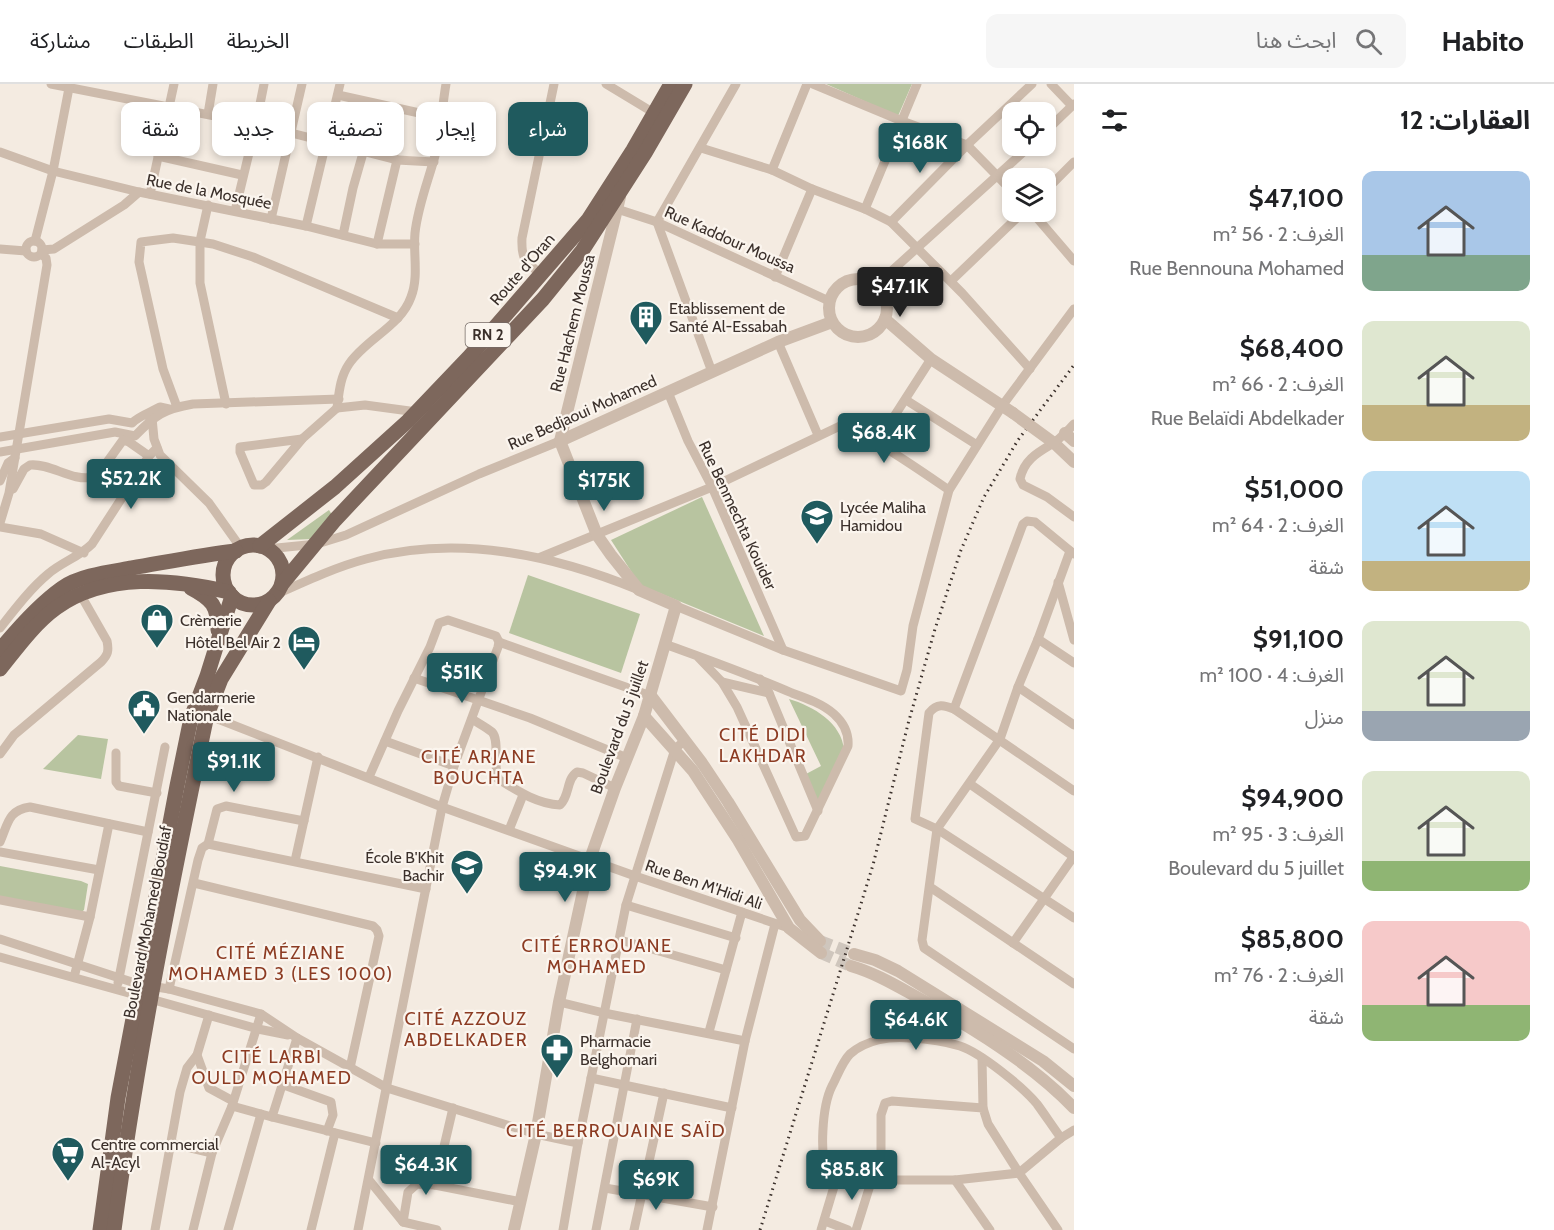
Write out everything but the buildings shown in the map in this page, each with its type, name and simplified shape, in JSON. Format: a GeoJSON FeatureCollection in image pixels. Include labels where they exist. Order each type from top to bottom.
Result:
{"type":"FeatureCollection","features":[{"type":"Feature","properties":{"kind":"main road","name":"Route d'Oran"},"geometry":{"type":"LineString","coordinates":[[264,548],[417,412],[470,356],[588,220],[671,84]]}},
{"type":"Feature","properties":{"kind":"main road","name":"Route d'Oran"},"geometry":{"type":"LineString","coordinates":[[317,544],[335,520],[378,473],[543,299],[582,251],[645,153],[685,84]]}},
{"type":"Feature","properties":{"kind":"main road","name":"RN 2"},"geometry":{"type":"LineString","coordinates":[[276,593],[317,544]]}},
{"type":"Feature","properties":{"kind":"main road"},"geometry":{"type":"LineString","coordinates":[[0,650],[21,625],[63,587],[78,587],[155,581],[178,582],[231,594],[246,604],[262,604],[276,593],[282,566],[278,558],[264,548],[238,549],[111,572],[78,587],[40,623],[0,669]]}},
{"type":"Feature","properties":{"kind":"main road"},"geometry":{"type":"LineString","coordinates":[[231,594],[224,578],[224,570],[226,563],[238,549]]}},
{"type":"Feature","properties":{"kind":"main road"},"geometry":{"type":"LineString","coordinates":[[178,582],[198,592],[212,603],[217,615],[218,638]]}},
{"type":"Feature","properties":{"kind":"main road","name":"Boulevard Mohamed Boudiaf"},"geometry":{"type":"LineString","coordinates":[[200,712],[276,593]]}},
{"type":"Feature","properties":{"kind":"main road","name":"Boulevard Mohamed Boudiaf"},"geometry":{"type":"LineString","coordinates":[[114,1230],[149,991],[200,712],[207,676],[231,594]]}},
{"type":"Feature","properties":{"kind":"main road","name":"Boulevard Mohamed Boudiaf"},"geometry":{"type":"LineString","coordinates":[[100,1230],[118,1098],[149,991]]}},
{"type":"Feature","properties":{"kind":"street"},"geometry":{"type":"LineString","coordinates":[[51,84],[147,102]]}},
{"type":"Feature","properties":{"kind":"street"},"geometry":{"type":"LineString","coordinates":[[170,102],[174,84]]}},
{"type":"Feature","properties":{"kind":"street"},"geometry":{"type":"LineString","coordinates":[[208,114],[213,84]]}},
{"type":"Feature","properties":{"kind":"street"},"geometry":{"type":"LineString","coordinates":[[260,102],[264,84]]}},
{"type":"Feature","properties":{"kind":"street"},"geometry":{"type":"LineString","coordinates":[[295,116],[302,84]]}},
{"type":"Feature","properties":{"kind":"street"},"geometry":{"type":"LineString","coordinates":[[336,102],[340,84]]}},
{"type":"Feature","properties":{"kind":"street"},"geometry":{"type":"LineString","coordinates":[[444,102],[446,84]]}},
{"type":"Feature","properties":{"kind":"street"},"geometry":{"type":"LineString","coordinates":[[541,274],[525,262],[521,252],[554,84]]}},
{"type":"Feature","properties":{"kind":"street"},"geometry":{"type":"LineString","coordinates":[[606,84],[654,113]]}},
{"type":"Feature","properties":{"kind":"street"},"geometry":{"type":"LineString","coordinates":[[712,372],[657,222],[736,84]]}},
{"type":"Feature","properties":{"kind":"street"},"geometry":{"type":"LineString","coordinates":[[772,170],[807,84]]}},
{"type":"Feature","properties":{"kind":"street"},"geometry":{"type":"LineString","coordinates":[[813,84],[967,145],[1002,180]]}},
{"type":"Feature","properties":{"kind":"street"},"geometry":{"type":"LineString","coordinates":[[865,209],[917,84]]}},
{"type":"Feature","properties":{"kind":"street"},"geometry":{"type":"LineString","coordinates":[[891,222],[967,145],[1032,84]]}},
{"type":"Feature","properties":{"kind":"street"},"geometry":{"type":"LineString","coordinates":[[1051,84],[1073,105],[1056,121]]}},
{"type":"Feature","properties":{"kind":"street"},"geometry":{"type":"LineString","coordinates":[[26,251],[27,245],[34,241],[52,171],[69,88]]}},
{"type":"Feature","properties":{"kind":"street"},"geometry":{"type":"LineString","coordinates":[[338,95],[416,112]]}},
{"type":"Feature","properties":{"kind":"street"},"geometry":{"type":"LineString","coordinates":[[200,112],[212,115]]}},
{"type":"Feature","properties":{"kind":"street"},"geometry":{"type":"LineString","coordinates":[[701,148],[772,170],[891,222],[951,281],[1030,369]]}},
{"type":"Feature","properties":{"kind":"street","name":"Rue de la Mosquée"},"geometry":{"type":"LineString","coordinates":[[0,152],[52,171],[139,192],[306,226],[377,244],[415,244]]}},
{"type":"Feature","properties":{"kind":"street"},"geometry":{"type":"LineString","coordinates":[[150,194],[158,156],[242,175]]}},
{"type":"Feature","properties":{"kind":"street"},"geometry":{"type":"LineString","coordinates":[[235,211],[247,156]]}},
{"type":"Feature","properties":{"kind":"street"},"geometry":{"type":"LineString","coordinates":[[271,219],[286,156]]}},
{"type":"Feature","properties":{"kind":"street"},"geometry":{"type":"LineString","coordinates":[[306,226],[322,156]]}},
{"type":"Feature","properties":{"kind":"street"},"geometry":{"type":"LineString","coordinates":[[343,235],[362,156]]}},
{"type":"Feature","properties":{"kind":"street"},"geometry":{"type":"LineString","coordinates":[[378,156],[397,160],[434,162]]}},
{"type":"Feature","properties":{"kind":"street"},"geometry":{"type":"LineString","coordinates":[[302,439],[240,447],[248,476],[254,485],[262,485],[266,482],[302,439],[338,403],[341,384],[348,364],[408,306],[412,295],[420,204],[435,156]]}},
{"type":"Feature","properties":{"kind":"street"},"geometry":{"type":"LineString","coordinates":[[876,285],[1019,156]]}},
{"type":"Feature","properties":{"kind":"street"},"geometry":{"type":"LineString","coordinates":[[377,244],[397,160]]}},
{"type":"Feature","properties":{"kind":"street"},"geometry":{"type":"LineString","coordinates":[[1056,180],[1074,162]]}},
{"type":"Feature","properties":{"kind":"street","name":"Rue Hachem Moussa"},"geometry":{"type":"LineString","coordinates":[[560,441],[622,188]]}},
{"type":"Feature","properties":{"kind":"street"},"geometry":{"type":"LineString","coordinates":[[775,277],[812,189]]}},
{"type":"Feature","properties":{"kind":"street"},"geometry":{"type":"LineString","coordinates":[[0,249],[26,251],[33,258],[42,252],[54,249],[124,205],[139,192]]}},
{"type":"Feature","properties":{"kind":"street"},"geometry":{"type":"LineString","coordinates":[[208,205],[200,240],[202,291],[226,404]]}},
{"type":"Feature","properties":{"kind":"street","name":"Rue Kaddour Moussa"},"geometry":{"type":"LineString","coordinates":[[617,209],[657,222],[829,301]]}},
{"type":"Feature","properties":{"kind":"street"},"geometry":{"type":"LineString","coordinates":[[951,281],[1013,222]]}},
{"type":"Feature","properties":{"kind":"street"},"geometry":{"type":"LineString","coordinates":[[1041,222],[1074,261]]}},
{"type":"Feature","properties":{"kind":"street"},"geometry":{"type":"LineString","coordinates":[[173,408],[139,262],[141,242],[173,238],[200,240],[253,257],[398,318]]}},
{"type":"Feature","properties":{"kind":"street"},"geometry":{"type":"LineString","coordinates":[[34,241],[40,244],[47,264],[21,434],[0,525],[40,534],[84,553]]}},
{"type":"Feature","properties":{"kind":"street"},"geometry":{"type":"LineString","coordinates":[[860,279],[876,285],[886,302],[885,319],[874,332],[865,336],[854,337],[845,334],[832,322],[829,312],[829,301],[838,286],[847,281],[860,279]]}},
{"type":"Feature","properties":{"kind":"street"},"geometry":{"type":"LineString","coordinates":[[276,593],[367,558],[416,550],[473,549],[511,552],[541,557],[608,578],[783,650],[901,691],[915,616],[949,490],[1002,406],[1074,309]]}},
{"type":"Feature","properties":{"kind":"street"},"geometry":{"type":"LineString","coordinates":[[885,319],[931,359],[1013,413],[1074,462]]}},
{"type":"Feature","properties":{"kind":"street","name":"Rue Bedjaoui Mohamed"},"geometry":{"type":"LineString","coordinates":[[264,548],[317,544],[346,535],[778,342],[832,322]]}},
{"type":"Feature","properties":{"kind":"street"},"geometry":{"type":"LineString","coordinates":[[778,342],[818,435]]}},
{"type":"Feature","properties":{"kind":"street"},"geometry":{"type":"LineString","coordinates":[[877,443],[931,359]]}},
{"type":"Feature","properties":{"kind":"street","name":"Rue Benmechta Kouider"},"geometry":{"type":"LineString","coordinates":[[668,392],[783,650]]}},
{"type":"Feature","properties":{"kind":"street"},"geometry":{"type":"LineString","coordinates":[[906,400],[977,445]]}},
{"type":"Feature","properties":{"kind":"street"},"geometry":{"type":"LineString","coordinates":[[132,423],[137,418],[193,404],[338,403],[417,412]]}},
{"type":"Feature","properties":{"kind":"street"},"geometry":{"type":"LineString","coordinates":[[135,436],[148,417]]}},
{"type":"Feature","properties":{"kind":"street"},"geometry":{"type":"LineString","coordinates":[[148,417],[164,459],[209,502],[238,549]]}},
{"type":"Feature","properties":{"kind":"street"},"geometry":{"type":"LineString","coordinates":[[0,437],[109,419],[132,423]]}},
{"type":"Feature","properties":{"kind":"street"},"geometry":{"type":"LineString","coordinates":[[132,423],[135,436]]}},
{"type":"Feature","properties":{"kind":"street"},"geometry":{"type":"LineString","coordinates":[[541,557],[712,487],[818,435],[844,426],[877,443],[949,490]]}},
{"type":"Feature","properties":{"kind":"street"},"geometry":{"type":"LineString","coordinates":[[0,452],[16,454],[115,432],[156,443]]}},
{"type":"Feature","properties":{"kind":"street"},"geometry":{"type":"LineString","coordinates":[[1071,433],[1036,453],[1024,467],[1021,482],[1047,496],[1074,518]]}},
{"type":"Feature","properties":{"kind":"street"},"geometry":{"type":"LineString","coordinates":[[8,496],[24,469],[30,465],[43,466],[78,477],[93,477],[123,440],[149,456]]}},
{"type":"Feature","properties":{"kind":"street"},"geometry":{"type":"LineString","coordinates":[[560,441],[597,535],[639,590]]}},
{"type":"Feature","properties":{"kind":"street"},"geometry":{"type":"LineString","coordinates":[[0,628],[49,573],[84,553],[156,443]]}},
{"type":"Feature","properties":{"kind":"street"},"geometry":{"type":"LineString","coordinates":[[0,481],[8,463],[16,454]]}},
{"type":"Feature","properties":{"kind":"street"},"geometry":{"type":"LineString","coordinates":[[954,709],[1022,526],[1028,521],[1035,522],[1072,553],[1058,582],[1038,639],[1017,687],[1000,739],[937,829],[922,940],[924,948],[1074,1049]]}},
{"type":"Feature","properties":{"kind":"street"},"geometry":{"type":"LineString","coordinates":[[1058,582],[1074,640]]}},
{"type":"Feature","properties":{"kind":"street"},"geometry":{"type":"LineString","coordinates":[[0,754],[14,735],[108,655],[107,641],[78,587]]}},
{"type":"Feature","properties":{"kind":"street","name":"Boulevard du 5 juillet"},"geometry":{"type":"LineString","coordinates":[[514,1230],[536,1134],[559,1002],[590,859],[651,696],[676,606]]}},
{"type":"Feature","properties":{"kind":"street"},"geometry":{"type":"LineString","coordinates":[[369,777],[439,623],[448,620],[496,636],[499,642],[651,696],[680,745],[693,771],[738,840],[789,928],[821,947],[787,902],[728,802],[680,745],[644,716]]}},
{"type":"Feature","properties":{"kind":"street"},"geometry":{"type":"LineString","coordinates":[[1038,639],[1074,663]]}},
{"type":"Feature","properties":{"kind":"street"},"geometry":{"type":"LineString","coordinates":[[358,1230],[442,807],[454,766],[499,642]]}},
{"type":"Feature","properties":{"kind":"street"},"geometry":{"type":"LineString","coordinates":[[665,644],[760,679],[811,701],[833,712],[845,726],[849,736],[848,746],[805,836],[796,837],[737,707],[722,682],[697,656]]}},
{"type":"Feature","properties":{"kind":"street"},"geometry":{"type":"LineString","coordinates":[[414,678],[478,699],[627,758]]}},
{"type":"Feature","properties":{"kind":"street"},"geometry":{"type":"LineString","coordinates":[[760,679],[770,693],[818,811]]}},
{"type":"Feature","properties":{"kind":"street"},"geometry":{"type":"LineString","coordinates":[[722,682],[770,693]]}},
{"type":"Feature","properties":{"kind":"street"},"geometry":{"type":"LineString","coordinates":[[1017,687],[1074,725]]}},
{"type":"Feature","properties":{"kind":"street"},"geometry":{"type":"LineString","coordinates":[[1074,791],[954,709],[942,705],[934,707],[929,713],[914,816],[916,820],[937,829],[1074,918]]}},
{"type":"Feature","properties":{"kind":"street","name":"Rue Ben M'Hidi Ali"},"geometry":{"type":"LineString","coordinates":[[200,712],[442,807],[789,928]]}},
{"type":"Feature","properties":{"kind":"street"},"geometry":{"type":"LineString","coordinates":[[472,719],[493,733],[497,740],[495,758],[498,779],[523,795],[553,805],[560,805],[565,798],[571,777],[577,772],[615,788]]}},
{"type":"Feature","properties":{"kind":"street"},"geometry":{"type":"LineString","coordinates":[[385,741],[454,766]]}},
{"type":"Feature","properties":{"kind":"street"},"geometry":{"type":"LineString","coordinates":[[563,1230],[578,1143],[626,905],[680,745]]}},
{"type":"Feature","properties":{"kind":"street"},"geometry":{"type":"LineString","coordinates":[[116,989],[165,747]]}},
{"type":"Feature","properties":{"kind":"street"},"geometry":{"type":"LineString","coordinates":[[116,753],[116,782],[119,786],[157,793]]}},
{"type":"Feature","properties":{"kind":"street"},"geometry":{"type":"LineString","coordinates":[[295,861],[318,757]]}},
{"type":"Feature","properties":{"kind":"street"},"geometry":{"type":"LineString","coordinates":[[970,784],[1074,856],[1013,943]]}},
{"type":"Feature","properties":{"kind":"street"},"geometry":{"type":"LineString","coordinates":[[509,830],[523,795]]}},
{"type":"Feature","properties":{"kind":"street"},"geometry":{"type":"LineString","coordinates":[[149,991],[194,884],[202,848],[208,844],[217,809],[226,806],[304,821]]}},
{"type":"Feature","properties":{"kind":"street"},"geometry":{"type":"LineString","coordinates":[[0,842],[12,815],[19,809],[30,807],[148,832]]}},
{"type":"Feature","properties":{"kind":"street"},"geometry":{"type":"LineString","coordinates":[[74,977],[90,917],[109,824]]}},
{"type":"Feature","properties":{"kind":"street"},"geometry":{"type":"LineString","coordinates":[[208,844],[426,889]]}},
{"type":"Feature","properties":{"kind":"street"},"geometry":{"type":"LineString","coordinates":[[0,852],[99,870]]}},
{"type":"Feature","properties":{"kind":"street"},"geometry":{"type":"LineString","coordinates":[[194,884],[373,927],[377,930],[379,936],[350,1068]]}},
{"type":"Feature","properties":{"kind":"street"},"geometry":{"type":"LineString","coordinates":[[930,887],[1074,984]]}},
{"type":"Feature","properties":{"kind":"street"},"geometry":{"type":"LineString","coordinates":[[0,900],[90,917]]}},
{"type":"Feature","properties":{"kind":"street"},"geometry":{"type":"LineString","coordinates":[[626,905],[736,939]]}},
{"type":"Feature","properties":{"kind":"street"},"geometry":{"type":"LineString","coordinates":[[709,1032],[742,912]]}},
{"type":"Feature","properties":{"kind":"street"},"geometry":{"type":"LineString","coordinates":[[707,1230],[745,1041],[775,924]]}},
{"type":"Feature","properties":{"kind":"street"},"geometry":{"type":"LineString","coordinates":[[0,939],[120,977],[209,1016],[295,1037]]}},
{"type":"Feature","properties":{"kind":"street"},"geometry":{"type":"LineString","coordinates":[[620,939],[726,970]]}},
{"type":"Feature","properties":{"kind":"street"},"geometry":{"type":"LineString","coordinates":[[0,957],[116,989],[149,991],[261,1014],[295,1037],[387,1088],[536,1134],[578,1143]]}},
{"type":"Feature","properties":{"kind":"street"},"geometry":{"type":"LineString","coordinates":[[1074,1086],[1043,1061],[898,971],[875,960],[853,960],[946,1013],[1037,1076],[1074,1108]]}},
{"type":"Feature","properties":{"kind":"street"},"geometry":{"type":"LineString","coordinates":[[559,1002],[745,1041]]}},
{"type":"Feature","properties":{"kind":"street"},"geometry":{"type":"LineString","coordinates":[[193,1230],[212,1153],[233,1104],[261,1014]]}},
{"type":"Feature","properties":{"kind":"street"},"geometry":{"type":"LineString","coordinates":[[155,1230],[180,1092],[187,1068],[196,1055],[209,1016]]}},
{"type":"Feature","properties":{"kind":"street"},"geometry":{"type":"LineString","coordinates":[[596,1230],[637,1019]]}},
{"type":"Feature","properties":{"kind":"street"},"geometry":{"type":"LineString","coordinates":[[272,1117],[295,1037]]}},
{"type":"Feature","properties":{"kind":"street"},"geometry":{"type":"LineString","coordinates":[[1061,1138],[1035,1102],[982,1058],[963,1047],[935,1039],[904,1037],[879,1039],[862,1046],[848,1056],[829,1091],[824,1107],[825,1170],[828,1176],[836,1180],[956,1180],[1019,1173],[1074,1130]]}},
{"type":"Feature","properties":{"kind":"street"},"geometry":{"type":"LineString","coordinates":[[196,1055],[209,1088],[233,1104],[272,1117],[376,1143]]}},
{"type":"Feature","properties":{"kind":"street"},"geometry":{"type":"LineString","coordinates":[[982,1058],[983,1108],[988,1124],[1058,1230]]}},
{"type":"Feature","properties":{"kind":"street"},"geometry":{"type":"LineString","coordinates":[[591,1078],[732,1108]]}},
{"type":"Feature","properties":{"kind":"street"},"geometry":{"type":"LineString","coordinates":[[281,1084],[331,1102],[333,1115],[331,1132],[311,1230]]}},
{"type":"Feature","properties":{"kind":"street"},"geometry":{"type":"LineString","coordinates":[[634,1230],[664,1093]]}},
{"type":"Feature","properties":{"kind":"street"},"geometry":{"type":"LineString","coordinates":[[856,1230],[877,1179],[881,1115],[885,1103],[904,1101],[983,1108]]}},
{"type":"Feature","properties":{"kind":"street"},"geometry":{"type":"LineString","coordinates":[[435,1185],[453,1108]]}},
{"type":"Feature","properties":{"kind":"street"},"geometry":{"type":"LineString","coordinates":[[228,1230],[261,1114]]}},
{"type":"Feature","properties":{"kind":"street"},"geometry":{"type":"LineString","coordinates":[[170,1143],[212,1153]]}},
{"type":"Feature","properties":{"kind":"street"},"geometry":{"type":"LineString","coordinates":[[369,1180],[403,1222],[437,1230]]}},
{"type":"Feature","properties":{"kind":"street"},"geometry":{"type":"LineString","coordinates":[[836,1180],[823,1225],[848,1230]]}},
{"type":"Feature","properties":{"kind":"street"},"geometry":{"type":"LineString","coordinates":[[956,1180],[990,1230]]}},
{"type":"Feature","properties":{"kind":"street"},"geometry":{"type":"LineString","coordinates":[[403,1222],[408,1192],[417,1184],[435,1185],[521,1202]]}},
{"type":"Feature","properties":{"kind":"street"},"geometry":{"type":"LineString","coordinates":[[605,1188],[713,1207]]}},
{"type":"Feature","properties":{"kind":"green space"},"geometry":{"type":"Polygon","coordinates":[[[826,84],[912,84],[898,116],[826,84]]]}},
{"type":"Feature","properties":{"kind":"green space"},"geometry":{"type":"Polygon","coordinates":[[[702,497],[764,636],[640,585],[611,540],[702,497]]]}},
{"type":"Feature","properties":{"kind":"green space"},"geometry":{"type":"Polygon","coordinates":[[[329,510],[334,518],[313,539],[287,540],[329,510]]]}},
{"type":"Feature","properties":{"kind":"green space"},"geometry":{"type":"Polygon","coordinates":[[[528,575],[640,614],[621,673],[509,633],[528,575]]]}},
{"type":"Feature","properties":{"kind":"green space"},"geometry":{"type":"Polygon","coordinates":[[[789,699],[825,717],[842,740],[844,750],[820,806],[806,774],[821,766],[789,699]]]}},
{"type":"Feature","properties":{"kind":"green space"},"geometry":{"type":"Polygon","coordinates":[[[78,735],[108,739],[101,779],[43,769],[78,735]]]}},
{"type":"Feature","properties":{"kind":"green space"},"geometry":{"type":"Polygon","coordinates":[[[0,866],[88,884],[84,910],[80,913],[0,898],[0,866]]]}},
{"type":"Feature","properties":{"kind":"tunnel"},"geometry":{"type":"LineString","coordinates":[[820,941],[854,954]]}},
{"type":"Feature","properties":{"kind":"tunnel"},"geometry":{"type":"LineString","coordinates":[[821,953],[851,966]]}},
{"type":"Feature","properties":{"kind":"railway"},"geometry":{"type":"LineString","coordinates":[[760,1230],[873,865],[908,724],[935,629],[961,550],[984,497],[1018,440],[1074,365]]}},
{"type":"Feature","properties":{"kind":"place","name":"Etablissement de Santé Al-Essabah"},"geometry":{"type":"Point","coordinates":[646,346]}},
{"type":"Feature","properties":{"kind":"place","name":"Lycée Maliha Hamidou"},"geometry":{"type":"Point","coordinates":[817,545]}},
{"type":"Feature","properties":{"kind":"place","name":"Crèmerie"},"geometry":{"type":"Point","coordinates":[157,649]}},
{"type":"Feature","properties":{"kind":"place","name":"Hôtel Bel Air 2"},"geometry":{"type":"Point","coordinates":[304,671]}},
{"type":"Feature","properties":{"kind":"place","name":"Gendarmerie Nationale"},"geometry":{"type":"Point","coordinates":[144,735]}},
{"type":"Feature","properties":{"kind":"place","name":"École B'Khit Bachir"},"geometry":{"type":"Point","coordinates":[467,895]}},
{"type":"Feature","properties":{"kind":"place","name":"Pharmacie Belghomari"},"geometry":{"type":"Point","coordinates":[557,1079]}},
{"type":"Feature","properties":{"kind":"place","name":"Centre commercial Al-Acyl"},"geometry":{"type":"Point","coordinates":[68,1182]}},
{"type":"Feature","properties":{"kind":"district","name":"CITÉ DIDI LAKHDAR"},"geometry":{"type":"Point","coordinates":[763,745]}},
{"type":"Feature","properties":{"kind":"district","name":"CITÉ ARJANE BOUCHTA"},"geometry":{"type":"Point","coordinates":[479,767]}},
{"type":"Feature","properties":{"kind":"district","name":"CITÉ ERROUANE MOHAMED"},"geometry":{"type":"Point","coordinates":[597,956]}},
{"type":"Feature","properties":{"kind":"district","name":"CITÉ MÉZIANE MOHAMED 3 (LES 1000)"},"geometry":{"type":"Point","coordinates":[281,963]}},
{"type":"Feature","properties":{"kind":"district","name":"CITÉ AZZOUZ ABDELKADER"},"geometry":{"type":"Point","coordinates":[466,1029]}},
{"type":"Feature","properties":{"kind":"district","name":"CITÉ LARBI OULD MOHAMED"},"geometry":{"type":"Point","coordinates":[272,1067]}},
{"type":"Feature","properties":{"kind":"district","name":"CITÉ BERROUAINE SAÏD"},"geometry":{"type":"Point","coordinates":[616,1131]}}]}
